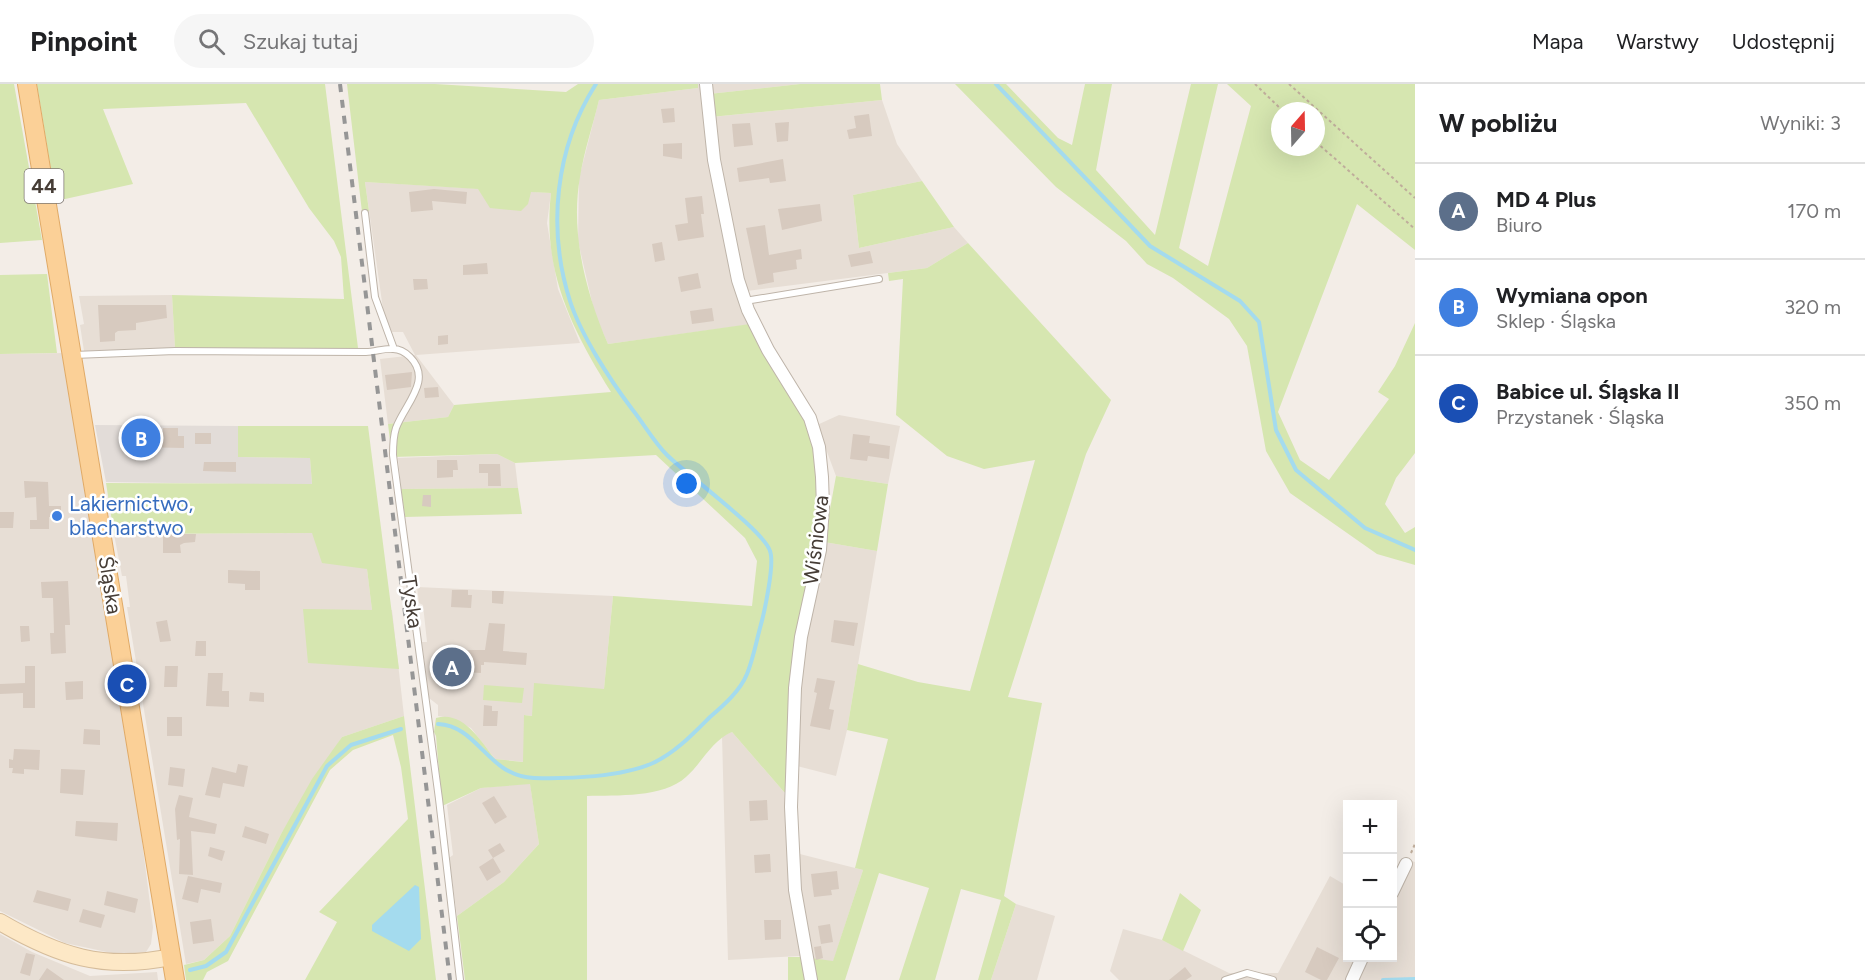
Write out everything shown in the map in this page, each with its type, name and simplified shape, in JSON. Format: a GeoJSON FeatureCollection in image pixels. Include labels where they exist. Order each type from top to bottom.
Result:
{"type":"FeatureCollection","features":[{"type":"Feature","properties":{"kind":"main road","name":"Śląska"},"geometry":{"type":"LineString","coordinates":[[27,84],[175,980]]}},
{"type":"Feature","properties":{"kind":"street","name":"Wiśniowa"},"geometry":{"type":"LineString","coordinates":[[706,84],[714,160],[738,280],[745,301],[768,350],[810,418],[819,447],[822,477],[820,550],[801,637],[795,688],[792,786],[795,890],[811,980]]}},
{"type":"Feature","properties":{"kind":"street"},"geometry":{"type":"LineString","coordinates":[[1397,883],[1406,864]]}},
{"type":"Feature","properties":{"kind":"street"},"geometry":{"type":"LineString","coordinates":[[0,922],[45,946],[81,958],[127,963],[171,957]]}},
{"type":"Feature","properties":{"kind":"street"},"geometry":{"type":"LineString","coordinates":[[1352,980],[1360,962]]}},
{"type":"Feature","properties":{"kind":"lane","name":"Tyska"},"geometry":{"type":"LineString","coordinates":[[365,213],[375,297],[394,348],[406,353],[413,360],[419,374],[416,391],[396,427],[393,455],[439,799],[460,980]]}},
{"type":"Feature","properties":{"kind":"lane"},"geometry":{"type":"LineString","coordinates":[[745,301],[879,279]]}},
{"type":"Feature","properties":{"kind":"lane"},"geometry":{"type":"LineString","coordinates":[[72,355],[175,351],[366,352],[394,348]]}},
{"type":"Feature","properties":{"kind":"lane"},"geometry":{"type":"LineString","coordinates":[[1225,980],[1247,973],[1273,980]]}},
{"type":"Feature","properties":{"kind":"path"},"geometry":{"type":"LineString","coordinates":[[1255,84],[1274,102]]}},
{"type":"Feature","properties":{"kind":"path"},"geometry":{"type":"LineString","coordinates":[[1289,84],[1415,198]]}},
{"type":"Feature","properties":{"kind":"path"},"geometry":{"type":"LineString","coordinates":[[1325,150],[1415,229]]}},
{"type":"Feature","properties":{"kind":"shaded area"},"geometry":{"type":"Polygon","coordinates":[[[698,84],[800,84],[709,94],[712,117],[882,100],[897,144],[922,181],[853,195],[859,248],[954,227],[968,243],[927,268],[747,291],[754,324],[608,344],[595,315],[578,241],[579,178],[599,100],[698,88],[698,84]]]}},
{"type":"Feature","properties":{"kind":"shaded area"},"geometry":{"type":"Polygon","coordinates":[[[365,182],[551,193],[547,223],[558,289],[580,343],[416,355],[454,405],[448,417],[388,424],[380,359],[415,355],[403,332],[392,332],[384,316],[365,182]]]}},
{"type":"Feature","properties":{"kind":"shaded area"},"geometry":{"type":"Polygon","coordinates":[[[172,295],[175,348],[84,351],[80,325],[84,324],[79,296],[172,295]]]}},
{"type":"Feature","properties":{"kind":"shaded area"},"geometry":{"type":"Polygon","coordinates":[[[67,353],[130,747],[153,927],[151,944],[146,952],[116,954],[65,943],[0,911],[0,354],[67,353]]]}},
{"type":"Feature","properties":{"kind":"shaded area"},"geometry":{"type":"Polygon","coordinates":[[[839,415],[900,426],[888,484],[836,476],[817,425],[839,415]]]}},
{"type":"Feature","properties":{"kind":"shaded area"},"geometry":{"type":"Polygon","coordinates":[[[95,425],[238,426],[238,457],[310,458],[312,485],[106,482],[95,425]]]}},
{"type":"Feature","properties":{"kind":"shaded area"},"geometry":{"type":"Polygon","coordinates":[[[497,454],[515,463],[518,488],[401,489],[398,458],[497,454]]]}},
{"type":"Feature","properties":{"kind":"shaded area"},"geometry":{"type":"Polygon","coordinates":[[[312,533],[367,569],[372,610],[392,610],[404,716],[342,737],[281,834],[230,936],[204,960],[186,964],[127,607],[130,607],[126,576],[122,576],[114,534],[312,533]]]}},
{"type":"Feature","properties":{"kind":"shaded area"},"geometry":{"type":"Polygon","coordinates":[[[824,542],[877,551],[847,730],[836,776],[797,766],[798,693],[806,629],[824,542]]]}},
{"type":"Feature","properties":{"kind":"shaded area"},"geometry":{"type":"Polygon","coordinates":[[[417,587],[613,596],[604,689],[532,716],[525,715],[524,762],[495,759],[471,728],[450,718],[438,716],[438,705],[429,698],[422,642],[427,642],[423,605],[419,603],[417,587]]]}},
{"type":"Feature","properties":{"kind":"shaded area"},"geometry":{"type":"Polygon","coordinates":[[[732,732],[784,792],[788,851],[863,870],[833,962],[799,956],[728,960],[722,736],[732,732]]]}},
{"type":"Feature","properties":{"kind":"shaded area"},"geometry":{"type":"Polygon","coordinates":[[[530,783],[539,844],[504,882],[457,916],[449,858],[453,855],[447,805],[481,788],[530,783]]]}},
{"type":"Feature","properties":{"kind":"shaded area"},"geometry":{"type":"Polygon","coordinates":[[[1405,859],[1415,862],[1415,980],[1119,980],[1110,971],[1123,929],[1162,940],[1229,973],[1278,973],[1330,876],[1343,884],[1343,962],[1397,962],[1397,876],[1405,859]]]}},
{"type":"Feature","properties":{"kind":"shaded area"},"geometry":{"type":"Polygon","coordinates":[[[1016,904],[1055,916],[1037,980],[991,980],[1016,904]]]}},
{"type":"Feature","properties":{"kind":"shaded area"},"geometry":{"type":"Polygon","coordinates":[[[0,934],[32,952],[90,976],[157,972],[158,980],[0,980],[0,934]]]}},
{"type":"Feature","properties":{"kind":"green space"},"geometry":{"type":"Polygon","coordinates":[[[0,84],[14,84],[42,240],[0,243],[0,84]]]}},
{"type":"Feature","properties":{"kind":"green space"},"geometry":{"type":"Polygon","coordinates":[[[37,84],[325,84],[358,348],[175,348],[172,295],[344,299],[341,257],[334,241],[309,208],[246,103],[103,109],[133,184],[56,201],[37,84]]]}},
{"type":"Feature","properties":{"kind":"green space"},"geometry":{"type":"Polygon","coordinates":[[[347,84],[435,84],[566,92],[578,84],[698,84],[698,88],[599,100],[584,158],[577,198],[582,262],[593,304],[608,344],[750,324],[808,425],[820,474],[820,530],[791,670],[789,794],[784,792],[732,732],[719,740],[686,777],[665,789],[639,794],[587,796],[587,980],[465,980],[457,916],[504,882],[539,844],[530,784],[481,788],[442,806],[434,732],[436,718],[455,718],[463,723],[477,736],[495,759],[523,762],[524,715],[532,716],[534,683],[604,689],[613,596],[752,606],[757,561],[745,538],[656,455],[515,463],[497,454],[392,457],[388,424],[448,417],[454,405],[611,392],[583,345],[555,273],[549,221],[551,193],[531,192],[528,204],[521,211],[490,208],[478,189],[365,182],[369,211],[362,212],[347,84]]]}},
{"type":"Feature","properties":{"kind":"green space"},"geometry":{"type":"Polygon","coordinates":[[[800,84],[880,84],[882,100],[711,117],[709,94],[800,84]]]}},
{"type":"Feature","properties":{"kind":"green space"},"geometry":{"type":"Polygon","coordinates":[[[955,84],[1006,84],[1058,138],[1072,145],[1085,84],[1112,84],[1096,170],[1155,235],[1191,84],[1218,84],[1179,248],[1208,266],[1251,106],[1227,84],[1415,84],[1415,250],[1357,204],[1278,412],[1300,460],[1329,480],[1389,399],[1378,392],[1395,366],[1415,323],[1415,453],[1396,478],[1385,504],[1405,533],[1415,527],[1415,565],[1377,554],[1290,493],[1266,451],[1247,346],[1229,319],[1173,278],[1147,264],[1126,241],[1056,187],[955,84]]]}},
{"type":"Feature","properties":{"kind":"green space"},"geometry":{"type":"Polygon","coordinates":[[[922,181],[954,227],[859,248],[853,195],[922,181]]]}},
{"type":"Feature","properties":{"kind":"green space"},"geometry":{"type":"Polygon","coordinates":[[[968,243],[1111,400],[1086,454],[1008,697],[1042,703],[1004,896],[1016,904],[991,980],[978,980],[1001,900],[961,889],[935,980],[899,980],[929,888],[879,873],[845,980],[817,980],[811,958],[833,961],[863,870],[855,868],[888,739],[847,730],[858,664],[918,682],[970,691],[1035,460],[984,469],[947,456],[896,415],[903,279],[889,281],[888,273],[927,268],[968,243]]]}},
{"type":"Feature","properties":{"kind":"green space"},"geometry":{"type":"Polygon","coordinates":[[[47,274],[57,353],[0,354],[0,275],[47,274]]]}},
{"type":"Feature","properties":{"kind":"green space"},"geometry":{"type":"Polygon","coordinates":[[[238,426],[368,426],[399,669],[308,663],[303,609],[372,610],[367,569],[322,563],[312,533],[114,534],[106,483],[312,484],[310,458],[238,457],[238,426]]]}},
{"type":"Feature","properties":{"kind":"green space"},"geometry":{"type":"Polygon","coordinates":[[[836,476],[888,484],[877,551],[824,542],[836,476]]]}},
{"type":"Feature","properties":{"kind":"green space"},"geometry":{"type":"Polygon","coordinates":[[[518,488],[522,514],[405,517],[401,489],[518,488]]]}},
{"type":"Feature","properties":{"kind":"green space"},"geometry":{"type":"Polygon","coordinates":[[[484,685],[524,688],[522,703],[483,700],[484,685]]]}},
{"type":"Feature","properties":{"kind":"green space"},"geometry":{"type":"Polygon","coordinates":[[[404,716],[436,980],[305,980],[337,922],[319,912],[408,819],[401,767],[393,735],[353,750],[330,770],[228,961],[207,972],[203,980],[186,980],[184,965],[204,960],[230,936],[281,834],[312,779],[342,737],[404,716]]]}},
{"type":"Feature","properties":{"kind":"green space"},"geometry":{"type":"Polygon","coordinates":[[[1180,893],[1201,910],[1183,951],[1162,940],[1180,893]]]}},
{"type":"Feature","properties":{"kind":"green space"},"geometry":{"type":"Polygon","coordinates":[[[788,957],[804,957],[808,980],[788,980],[788,957]]]}},
{"type":"Feature","properties":{"kind":"water"},"geometry":{"type":"Polygon","coordinates":[[[415,885],[419,887],[421,939],[409,951],[372,931],[372,925],[415,885]]]}},
{"type":"Feature","properties":{"kind":"building"},"geometry":{"type":"Polygon","coordinates":[[[674,108],[675,122],[663,123],[661,109],[674,108]]]}},
{"type":"Feature","properties":{"kind":"building"},"geometry":{"type":"Polygon","coordinates":[[[869,114],[872,136],[849,139],[847,130],[856,128],[854,116],[869,114]]]}},
{"type":"Feature","properties":{"kind":"building"},"geometry":{"type":"Polygon","coordinates":[[[789,122],[788,141],[777,142],[775,123],[789,122]]]}},
{"type":"Feature","properties":{"kind":"building"},"geometry":{"type":"Polygon","coordinates":[[[750,123],[753,145],[734,147],[732,124],[750,123]]]}},
{"type":"Feature","properties":{"kind":"building"},"geometry":{"type":"Polygon","coordinates":[[[682,143],[682,159],[663,156],[663,144],[682,143]]]}},
{"type":"Feature","properties":{"kind":"building"},"geometry":{"type":"Polygon","coordinates":[[[783,159],[786,181],[770,183],[769,178],[739,182],[737,168],[783,159]]]}},
{"type":"Feature","properties":{"kind":"building"},"geometry":{"type":"Polygon","coordinates":[[[434,189],[467,192],[466,204],[432,201],[433,210],[411,212],[409,192],[434,189]]]}},
{"type":"Feature","properties":{"kind":"building"},"geometry":{"type":"Polygon","coordinates":[[[702,196],[704,214],[701,214],[704,237],[678,241],[675,225],[688,223],[685,198],[702,196]]]}},
{"type":"Feature","properties":{"kind":"building"},"geometry":{"type":"Polygon","coordinates":[[[820,204],[822,221],[782,230],[778,209],[820,204]]]}},
{"type":"Feature","properties":{"kind":"building"},"geometry":{"type":"Polygon","coordinates":[[[765,225],[769,255],[801,249],[802,259],[796,260],[797,269],[773,273],[774,282],[758,285],[746,228],[765,225]]]}},
{"type":"Feature","properties":{"kind":"building"},"geometry":{"type":"Polygon","coordinates":[[[662,242],[665,260],[655,262],[652,244],[662,242]]]}},
{"type":"Feature","properties":{"kind":"building"},"geometry":{"type":"Polygon","coordinates":[[[870,251],[873,263],[851,267],[848,255],[870,251]]]}},
{"type":"Feature","properties":{"kind":"building"},"geometry":{"type":"Polygon","coordinates":[[[487,263],[488,274],[463,275],[463,265],[487,263]]]}},
{"type":"Feature","properties":{"kind":"building"},"geometry":{"type":"Polygon","coordinates":[[[698,273],[701,288],[681,292],[678,277],[698,273]]]}},
{"type":"Feature","properties":{"kind":"building"},"geometry":{"type":"Polygon","coordinates":[[[413,279],[427,279],[428,289],[414,290],[413,279]]]}},
{"type":"Feature","properties":{"kind":"building"},"geometry":{"type":"Polygon","coordinates":[[[98,305],[166,305],[167,318],[136,323],[136,330],[118,331],[115,333],[115,341],[100,342],[98,305]]]}},
{"type":"Feature","properties":{"kind":"building"},"geometry":{"type":"Polygon","coordinates":[[[712,308],[714,321],[692,324],[690,311],[712,308]]]}},
{"type":"Feature","properties":{"kind":"building"},"geometry":{"type":"Polygon","coordinates":[[[448,335],[448,344],[438,345],[438,336],[448,335]]]}},
{"type":"Feature","properties":{"kind":"building"},"geometry":{"type":"Polygon","coordinates":[[[412,372],[411,387],[387,390],[385,375],[412,372]]]}},
{"type":"Feature","properties":{"kind":"building"},"geometry":{"type":"Polygon","coordinates":[[[438,387],[439,397],[425,398],[424,388],[438,387]]]}},
{"type":"Feature","properties":{"kind":"building"},"geometry":{"type":"Polygon","coordinates":[[[163,428],[178,428],[178,436],[184,436],[184,448],[135,447],[135,431],[163,431],[163,428]]]}},
{"type":"Feature","properties":{"kind":"building"},"geometry":{"type":"Polygon","coordinates":[[[195,433],[211,433],[211,444],[195,444],[195,433]]]}},
{"type":"Feature","properties":{"kind":"building"},"geometry":{"type":"Polygon","coordinates":[[[853,434],[870,436],[869,443],[890,446],[889,459],[868,456],[867,461],[850,459],[853,434]]]}},
{"type":"Feature","properties":{"kind":"building"},"geometry":{"type":"Polygon","coordinates":[[[437,460],[457,460],[458,470],[453,470],[453,477],[437,478],[437,460]]]}},
{"type":"Feature","properties":{"kind":"building"},"geometry":{"type":"Polygon","coordinates":[[[204,462],[236,462],[236,472],[203,471],[204,462]]]}},
{"type":"Feature","properties":{"kind":"building"},"geometry":{"type":"Polygon","coordinates":[[[479,464],[500,464],[501,486],[488,486],[488,473],[479,473],[479,464]]]}},
{"type":"Feature","properties":{"kind":"building"},"geometry":{"type":"Polygon","coordinates":[[[24,481],[48,482],[49,506],[61,506],[61,517],[49,517],[49,529],[30,529],[30,520],[37,520],[36,497],[25,498],[24,481]]]}},
{"type":"Feature","properties":{"kind":"building"},"geometry":{"type":"Polygon","coordinates":[[[423,495],[431,495],[431,507],[422,506],[423,495]]]}},
{"type":"Feature","properties":{"kind":"building"},"geometry":{"type":"Polygon","coordinates":[[[0,512],[14,512],[13,528],[0,528],[0,512]]]}},
{"type":"Feature","properties":{"kind":"building"},"geometry":{"type":"Polygon","coordinates":[[[163,534],[196,534],[195,542],[180,545],[181,553],[163,553],[163,534]]]}},
{"type":"Feature","properties":{"kind":"building"},"geometry":{"type":"Polygon","coordinates":[[[228,570],[260,571],[260,590],[245,590],[245,584],[228,583],[228,570]]]}},
{"type":"Feature","properties":{"kind":"building"},"geometry":{"type":"Polygon","coordinates":[[[68,581],[70,625],[65,625],[66,653],[51,654],[50,633],[54,633],[53,598],[42,598],[41,582],[68,581]]]}},
{"type":"Feature","properties":{"kind":"building"},"geometry":{"type":"Polygon","coordinates":[[[452,590],[468,590],[468,595],[472,595],[471,608],[451,607],[452,590]]]}},
{"type":"Feature","properties":{"kind":"building"},"geometry":{"type":"Polygon","coordinates":[[[492,591],[504,591],[503,604],[492,603],[492,591]]]}},
{"type":"Feature","properties":{"kind":"building"},"geometry":{"type":"Polygon","coordinates":[[[167,620],[171,641],[160,642],[156,622],[167,620]]]}},
{"type":"Feature","properties":{"kind":"building"},"geometry":{"type":"Polygon","coordinates":[[[834,620],[858,623],[854,646],[831,642],[834,620]]]}},
{"type":"Feature","properties":{"kind":"building"},"geometry":{"type":"Polygon","coordinates":[[[489,623],[505,624],[503,651],[527,653],[526,665],[484,662],[484,665],[481,665],[481,673],[463,672],[464,650],[485,650],[489,623]]]}},
{"type":"Feature","properties":{"kind":"building"},"geometry":{"type":"Polygon","coordinates":[[[20,626],[29,626],[30,641],[21,642],[20,626]]]}},
{"type":"Feature","properties":{"kind":"building"},"geometry":{"type":"Polygon","coordinates":[[[196,641],[206,641],[206,656],[195,656],[196,641]]]}},
{"type":"Feature","properties":{"kind":"building"},"geometry":{"type":"Polygon","coordinates":[[[25,666],[35,666],[35,708],[23,708],[23,693],[0,694],[0,684],[25,683],[25,666]]]}},
{"type":"Feature","properties":{"kind":"building"},"geometry":{"type":"Polygon","coordinates":[[[165,666],[178,666],[177,687],[164,687],[165,666]]]}},
{"type":"Feature","properties":{"kind":"building"},"geometry":{"type":"Polygon","coordinates":[[[208,673],[223,673],[222,691],[229,691],[229,707],[206,706],[208,673]]]}},
{"type":"Feature","properties":{"kind":"building"},"geometry":{"type":"Polygon","coordinates":[[[817,678],[835,681],[829,709],[834,710],[830,730],[810,726],[817,693],[814,692],[817,678]]]}},
{"type":"Feature","properties":{"kind":"building"},"geometry":{"type":"Polygon","coordinates":[[[83,681],[83,699],[66,700],[65,682],[83,681]]]}},
{"type":"Feature","properties":{"kind":"building"},"geometry":{"type":"Polygon","coordinates":[[[250,692],[264,693],[264,702],[249,701],[250,692]]]}},
{"type":"Feature","properties":{"kind":"building"},"geometry":{"type":"Polygon","coordinates":[[[484,705],[492,706],[492,711],[498,711],[497,726],[483,726],[484,705]]]}},
{"type":"Feature","properties":{"kind":"building"},"geometry":{"type":"Polygon","coordinates":[[[167,717],[182,717],[182,736],[167,736],[167,717]]]}},
{"type":"Feature","properties":{"kind":"building"},"geometry":{"type":"Polygon","coordinates":[[[84,729],[100,730],[100,745],[83,744],[84,729]]]}},
{"type":"Feature","properties":{"kind":"building"},"geometry":{"type":"Polygon","coordinates":[[[14,749],[40,750],[39,770],[24,769],[24,774],[12,773],[13,768],[9,768],[9,759],[13,760],[14,749]]]}},
{"type":"Feature","properties":{"kind":"building"},"geometry":{"type":"Polygon","coordinates":[[[238,764],[248,766],[244,787],[223,783],[220,798],[205,795],[212,767],[236,773],[238,764]]]}},
{"type":"Feature","properties":{"kind":"building"},"geometry":{"type":"Polygon","coordinates":[[[170,767],[185,769],[183,787],[168,785],[170,767]]]}},
{"type":"Feature","properties":{"kind":"building"},"geometry":{"type":"Polygon","coordinates":[[[61,769],[85,770],[83,795],[60,793],[61,769]]]}},
{"type":"Feature","properties":{"kind":"building"},"geometry":{"type":"Polygon","coordinates":[[[179,795],[193,798],[189,817],[217,824],[215,834],[191,831],[193,875],[179,874],[180,839],[177,840],[175,809],[179,795]]]}},
{"type":"Feature","properties":{"kind":"building"},"geometry":{"type":"Polygon","coordinates":[[[494,796],[507,817],[495,824],[482,803],[494,796]]]}},
{"type":"Feature","properties":{"kind":"building"},"geometry":{"type":"Polygon","coordinates":[[[767,800],[768,820],[750,821],[749,801],[767,800]]]}},
{"type":"Feature","properties":{"kind":"building"},"geometry":{"type":"Polygon","coordinates":[[[76,821],[118,823],[117,841],[75,836],[76,821]]]}},
{"type":"Feature","properties":{"kind":"building"},"geometry":{"type":"Polygon","coordinates":[[[245,826],[269,834],[266,844],[242,837],[245,826]]]}},
{"type":"Feature","properties":{"kind":"building"},"geometry":{"type":"Polygon","coordinates":[[[500,843],[505,851],[493,858],[488,850],[500,843]]]}},
{"type":"Feature","properties":{"kind":"building"},"geometry":{"type":"Polygon","coordinates":[[[210,847],[225,851],[222,861],[208,856],[210,847]]]}},
{"type":"Feature","properties":{"kind":"building"},"geometry":{"type":"Polygon","coordinates":[[[770,854],[771,872],[755,873],[754,855],[770,854]]]}},
{"type":"Feature","properties":{"kind":"building"},"geometry":{"type":"Polygon","coordinates":[[[493,858],[501,872],[487,881],[479,867],[493,858]]]}},
{"type":"Feature","properties":{"kind":"building"},"geometry":{"type":"Polygon","coordinates":[[[837,871],[839,889],[831,890],[832,895],[814,897],[811,874],[837,871]]]}},
{"type":"Feature","properties":{"kind":"building"},"geometry":{"type":"Polygon","coordinates":[[[188,876],[222,883],[220,893],[201,889],[198,903],[182,899],[188,876]]]}},
{"type":"Feature","properties":{"kind":"building"},"geometry":{"type":"Polygon","coordinates":[[[37,890],[71,899],[68,911],[33,902],[37,890]]]}},
{"type":"Feature","properties":{"kind":"building"},"geometry":{"type":"Polygon","coordinates":[[[107,891],[138,899],[135,913],[104,905],[107,891]]]}},
{"type":"Feature","properties":{"kind":"building"},"geometry":{"type":"Polygon","coordinates":[[[83,909],[105,915],[101,928],[79,922],[83,909]]]}},
{"type":"Feature","properties":{"kind":"building"},"geometry":{"type":"Polygon","coordinates":[[[211,919],[214,941],[193,944],[190,922],[211,919]]]}},
{"type":"Feature","properties":{"kind":"building"},"geometry":{"type":"Polygon","coordinates":[[[764,920],[781,920],[781,939],[765,940],[764,920]]]}},
{"type":"Feature","properties":{"kind":"building"},"geometry":{"type":"Polygon","coordinates":[[[830,924],[833,942],[821,944],[818,926],[830,924]]]}},
{"type":"Feature","properties":{"kind":"building"},"geometry":{"type":"Polygon","coordinates":[[[821,946],[823,958],[816,960],[814,947],[821,946]]]}},
{"type":"Feature","properties":{"kind":"building"},"geometry":{"type":"Polygon","coordinates":[[[1317,947],[1339,958],[1327,980],[1321,980],[1305,972],[1317,947]]]}},
{"type":"Feature","properties":{"kind":"building"},"geometry":{"type":"Polygon","coordinates":[[[26,953],[35,955],[30,976],[20,973],[26,953]]]}},
{"type":"Feature","properties":{"kind":"building"},"geometry":{"type":"Polygon","coordinates":[[[1185,967],[1192,976],[1186,980],[1169,980],[1185,967]]]}},
{"type":"Feature","properties":{"kind":"building"},"geometry":{"type":"Polygon","coordinates":[[[47,968],[64,980],[39,980],[47,968]]]}},
{"type":"Feature","properties":{"kind":"waterway"},"geometry":{"type":"LineString","coordinates":[[438,724],[464,733],[494,761],[518,775],[534,778],[579,777],[640,768],[661,759],[676,749],[736,692],[749,668],[762,621],[771,567],[770,551],[765,542],[740,517],[667,455],[658,444],[597,357],[581,328],[570,301],[559,246],[557,218],[559,190],[571,135],[596,84]]}},
{"type":"Feature","properties":{"kind":"waterway"},"geometry":{"type":"LineString","coordinates":[[996,84],[1150,246],[1240,301],[1259,322],[1276,430],[1296,470],[1365,528],[1415,550]]}},
{"type":"Feature","properties":{"kind":"waterway"},"geometry":{"type":"LineString","coordinates":[[190,970],[206,966],[226,952],[327,766],[351,745],[401,729]]}},
{"type":"Feature","properties":{"kind":"waterway"},"geometry":{"type":"LineString","coordinates":[[1383,980],[1415,979]]}},
{"type":"Feature","properties":{"kind":"railway"},"geometry":{"type":"LineString","coordinates":[[340,84],[450,980]]}},
{"type":"Feature","properties":{"kind":"place","name":"Wymiana opon"},"geometry":{"type":"Point","coordinates":[141,438]}},
{"type":"Feature","properties":{"kind":"place","name":"Lakiernictwo, blacharstwo"},"geometry":{"type":"Point","coordinates":[57,516]}},
{"type":"Feature","properties":{"kind":"place","name":"MD 4 Plus"},"geometry":{"type":"Point","coordinates":[452,667]}},
{"type":"Feature","properties":{"kind":"place","name":"Babice ul. Śląska II"},"geometry":{"type":"Point","coordinates":[127,684]}}]}
